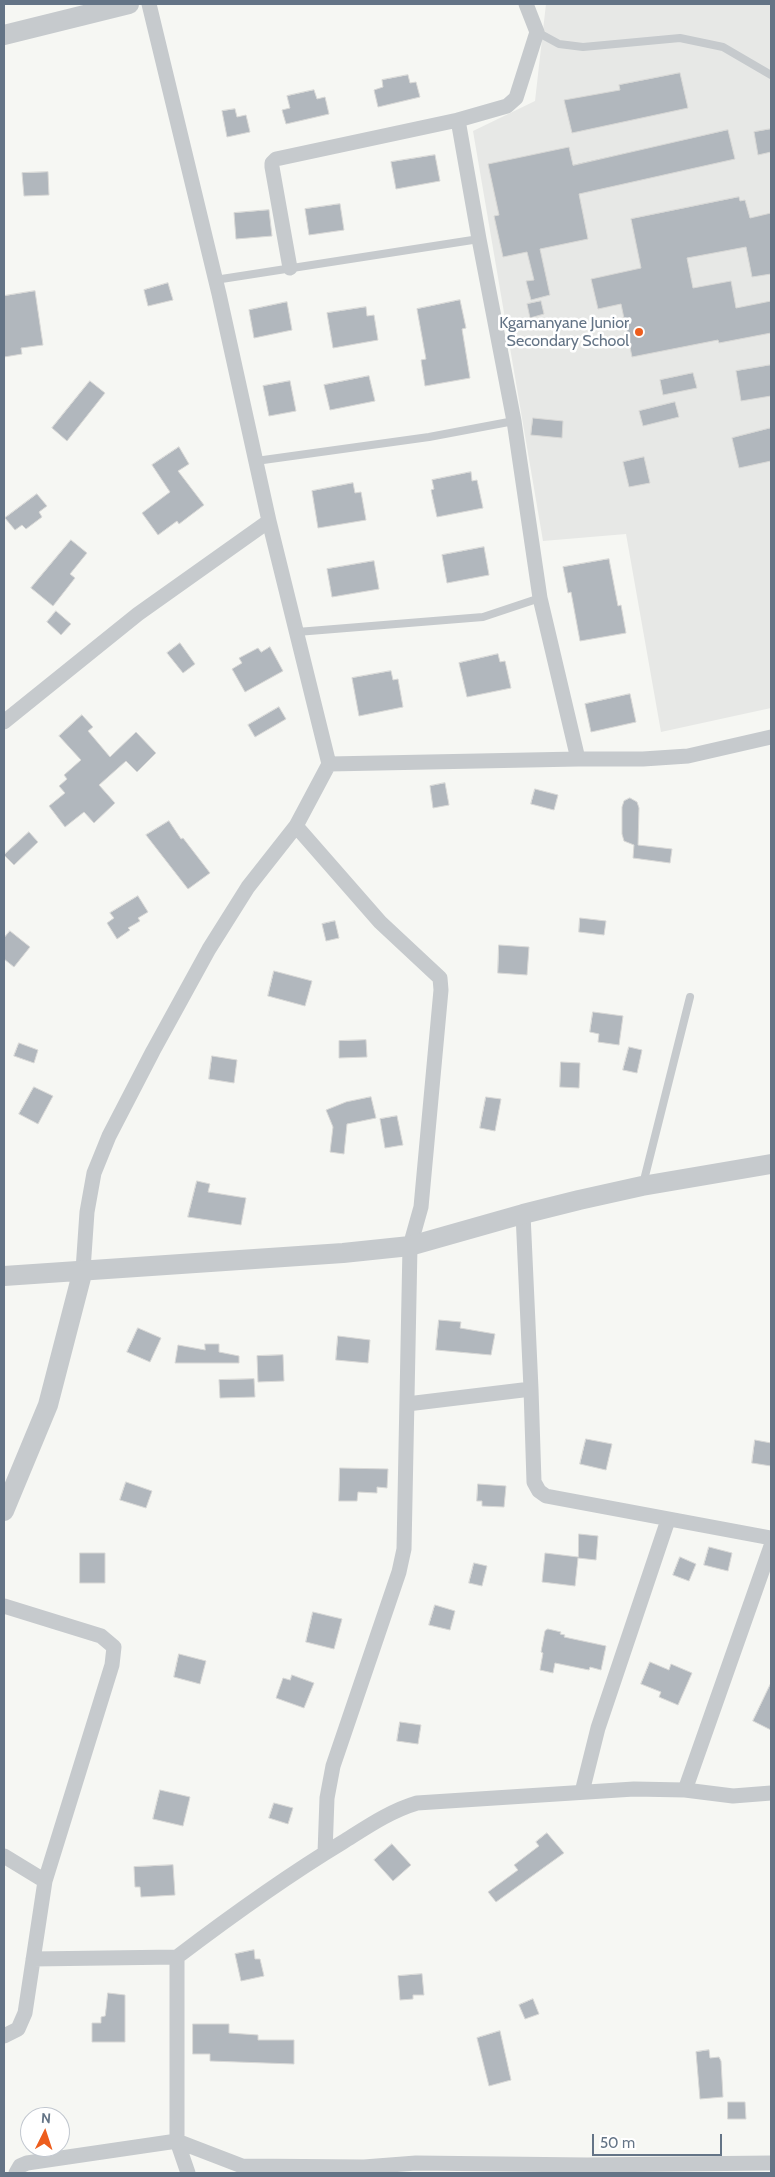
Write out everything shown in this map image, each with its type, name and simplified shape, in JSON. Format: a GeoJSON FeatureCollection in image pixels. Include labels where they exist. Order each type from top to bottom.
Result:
{"type":"FeatureCollection","features":[{"type":"Feature","properties":{"kind":"street"},"geometry":{"type":"LineString","coordinates":[[4,35],[129,4]]}},
{"type":"Feature","properties":{"kind":"street"},"geometry":{"type":"LineString","coordinates":[[4,1511],[48,1405],[83,1270],[87,1212],[94,1173],[109,1136],[209,949],[248,887],[296,826],[329,764],[269,521],[216,280],[150,4]]}},
{"type":"Feature","properties":{"kind":"street"},"geometry":{"type":"LineString","coordinates":[[290,268],[272,163],[276,159],[458,120],[507,106],[516,98],[537,32],[526,4]]}},
{"type":"Feature","properties":{"kind":"street"},"geometry":{"type":"LineString","coordinates":[[458,120],[514,421],[540,598],[578,758]]}},
{"type":"Feature","properties":{"kind":"street"},"geometry":{"type":"LineString","coordinates":[[4,722],[138,614],[269,521]]}},
{"type":"Feature","properties":{"kind":"street"},"geometry":{"type":"LineString","coordinates":[[329,764],[578,758],[643,759],[688,756],[771,737]]}},
{"type":"Feature","properties":{"kind":"street"},"geometry":{"type":"LineString","coordinates":[[296,826],[380,922],[440,978],[441,990],[421,1207],[410,1246],[404,1549],[399,1572],[333,1766],[327,1798],[325,1853]]}},
{"type":"Feature","properties":{"kind":"street"},"geometry":{"type":"LineString","coordinates":[[4,1276],[343,1253],[410,1246],[523,1214],[642,1186],[771,1164]]}},
{"type":"Feature","properties":{"kind":"street"},"geometry":{"type":"LineString","coordinates":[[523,1214],[534,1482],[539,1491],[546,1496],[771,1538]]}},
{"type":"Feature","properties":{"kind":"street"},"geometry":{"type":"LineString","coordinates":[[407,1404],[531,1389]]}},
{"type":"Feature","properties":{"kind":"street"},"geometry":{"type":"LineString","coordinates":[[582,1792],[598,1728],[668,1520]]}},
{"type":"Feature","properties":{"kind":"street"},"geometry":{"type":"LineString","coordinates":[[685,1790],[771,1546]]}},
{"type":"Feature","properties":{"kind":"street"},"geometry":{"type":"LineString","coordinates":[[4,1606],[101,1636],[114,1647],[112,1665],[46,1881],[25,2013],[18,2029],[4,2036]]}},
{"type":"Feature","properties":{"kind":"street"},"geometry":{"type":"LineString","coordinates":[[33,1959],[176,1957],[243,1906],[325,1853],[397,1809],[417,1803],[634,1789],[685,1790],[733,1796],[771,1793]]}},
{"type":"Feature","properties":{"kind":"street"},"geometry":{"type":"LineString","coordinates":[[4,1856],[46,1881]]}},
{"type":"Feature","properties":{"kind":"street"},"geometry":{"type":"LineString","coordinates":[[176,1957],[177,2141],[188,2173]]}},
{"type":"Feature","properties":{"kind":"street"},"geometry":{"type":"LineString","coordinates":[[16,2173],[20,2166],[27,2163],[177,2141],[242,2166],[361,2170],[416,2163],[587,2165],[771,2163]]}},
{"type":"Feature","properties":{"kind":"lane"},"geometry":{"type":"LineString","coordinates":[[537,32],[558,44],[583,47],[680,38],[723,48],[771,74]]}},
{"type":"Feature","properties":{"kind":"lane"},"geometry":{"type":"LineString","coordinates":[[216,280],[479,239]]}},
{"type":"Feature","properties":{"kind":"lane"},"geometry":{"type":"LineString","coordinates":[[256,461],[429,437],[514,421]]}},
{"type":"Feature","properties":{"kind":"lane"},"geometry":{"type":"LineString","coordinates":[[297,632],[483,617],[540,598]]}},
{"type":"Feature","properties":{"kind":"lane"},"geometry":{"type":"LineString","coordinates":[[642,1186],[690,997]]}},
{"type":"Feature","properties":{"kind":"shaded area","name":"Kgamanyane Junior Secondary School"},"geometry":{"type":"Polygon","coordinates":[[[546,4],[771,4],[771,708],[661,732],[626,534],[543,541],[473,131],[535,101],[546,4]]]}},
{"type":"Feature","properties":{"kind":"building"},"geometry":{"type":"Polygon","coordinates":[[[680,73],[688,108],[572,133],[564,100],[620,90],[619,85],[680,73]]]}},
{"type":"Feature","properties":{"kind":"building"},"geometry":{"type":"Polygon","coordinates":[[[408,75],[410,83],[416,82],[420,97],[378,107],[374,90],[383,87],[382,80],[408,75]]]}},
{"type":"Feature","properties":{"kind":"building"},"geometry":{"type":"Polygon","coordinates":[[[314,90],[317,99],[325,97],[329,114],[286,124],[282,110],[290,108],[287,96],[314,90]]]}},
{"type":"Feature","properties":{"kind":"building"},"geometry":{"type":"Polygon","coordinates":[[[235,109],[237,117],[246,115],[250,132],[227,137],[222,111],[235,109]]]}},
{"type":"Feature","properties":{"kind":"building"},"geometry":{"type":"Polygon","coordinates":[[[771,129],[771,152],[758,155],[754,132],[771,129]]]}},
{"type":"Feature","properties":{"kind":"building"},"geometry":{"type":"Polygon","coordinates":[[[728,130],[735,159],[579,194],[588,239],[540,249],[550,295],[531,300],[526,281],[534,280],[527,252],[503,257],[494,216],[499,215],[488,164],[569,147],[573,165],[728,130]]]}},
{"type":"Feature","properties":{"kind":"building"},"geometry":{"type":"Polygon","coordinates":[[[435,155],[440,181],[396,189],[391,162],[435,155]]]}},
{"type":"Feature","properties":{"kind":"building"},"geometry":{"type":"Polygon","coordinates":[[[48,172],[49,195],[24,196],[22,173],[48,172]]]}},
{"type":"Feature","properties":{"kind":"building"},"geometry":{"type":"Polygon","coordinates":[[[739,197],[740,201],[745,200],[750,218],[771,213],[771,274],[752,277],[746,247],[687,258],[693,288],[731,281],[736,308],[771,301],[771,333],[719,343],[718,340],[632,357],[621,304],[598,309],[591,279],[641,268],[631,219],[739,197]]]}},
{"type":"Feature","properties":{"kind":"building"},"geometry":{"type":"Polygon","coordinates":[[[340,204],[344,230],[309,235],[305,209],[340,204]]]}},
{"type":"Feature","properties":{"kind":"building"},"geometry":{"type":"Polygon","coordinates":[[[269,210],[272,236],[236,239],[234,213],[269,210]]]}},
{"type":"Feature","properties":{"kind":"building"},"geometry":{"type":"Polygon","coordinates":[[[168,283],[173,300],[148,306],[144,290],[168,283]]]}},
{"type":"Feature","properties":{"kind":"building"},"geometry":{"type":"Polygon","coordinates":[[[35,291],[43,345],[21,348],[22,354],[4,357],[4,296],[35,291]]]}},
{"type":"Feature","properties":{"kind":"building"},"geometry":{"type":"Polygon","coordinates":[[[460,300],[466,328],[462,329],[470,378],[425,386],[421,360],[426,359],[417,309],[460,300]]]}},
{"type":"Feature","properties":{"kind":"building"},"geometry":{"type":"Polygon","coordinates":[[[541,301],[544,314],[530,318],[527,304],[541,301]]]}},
{"type":"Feature","properties":{"kind":"building"},"geometry":{"type":"Polygon","coordinates":[[[287,302],[292,330],[254,338],[249,310],[287,302]]]}},
{"type":"Feature","properties":{"kind":"building"},"geometry":{"type":"Polygon","coordinates":[[[366,307],[367,316],[374,315],[378,340],[333,348],[327,313],[366,307]]]}},
{"type":"Feature","properties":{"kind":"building"},"geometry":{"type":"Polygon","coordinates":[[[771,365],[771,396],[741,401],[736,371],[771,365]]]}},
{"type":"Feature","properties":{"kind":"building"},"geometry":{"type":"Polygon","coordinates":[[[693,373],[697,388],[663,395],[660,380],[693,373]]]}},
{"type":"Feature","properties":{"kind":"building"},"geometry":{"type":"Polygon","coordinates":[[[369,376],[375,401],[330,410],[324,385],[369,376]]]}},
{"type":"Feature","properties":{"kind":"building"},"geometry":{"type":"Polygon","coordinates":[[[90,381],[105,393],[67,441],[52,428],[90,381]]]}},
{"type":"Feature","properties":{"kind":"building"},"geometry":{"type":"Polygon","coordinates":[[[290,381],[296,411],[269,416],[263,386],[290,381]]]}},
{"type":"Feature","properties":{"kind":"building"},"geometry":{"type":"Polygon","coordinates":[[[675,402],[679,417],[643,426],[639,411],[675,402]]]}},
{"type":"Feature","properties":{"kind":"building"},"geometry":{"type":"Polygon","coordinates":[[[533,418],[563,421],[562,438],[531,435],[533,418]]]}},
{"type":"Feature","properties":{"kind":"building"},"geometry":{"type":"Polygon","coordinates":[[[771,428],[771,461],[739,468],[732,438],[771,428]]]}},
{"type":"Feature","properties":{"kind":"building"},"geometry":{"type":"Polygon","coordinates":[[[179,447],[189,464],[178,471],[204,505],[179,524],[177,521],[158,535],[142,513],[170,492],[152,465],[179,447]]]}},
{"type":"Feature","properties":{"kind":"building"},"geometry":{"type":"Polygon","coordinates":[[[644,457],[650,483],[629,487],[623,462],[644,457]]]}},
{"type":"Feature","properties":{"kind":"building"},"geometry":{"type":"Polygon","coordinates":[[[471,472],[472,481],[477,480],[483,508],[437,517],[431,490],[434,489],[432,480],[471,472]]]}},
{"type":"Feature","properties":{"kind":"building"},"geometry":{"type":"Polygon","coordinates":[[[353,483],[355,493],[361,492],[366,520],[318,528],[312,491],[353,483]]]}},
{"type":"Feature","properties":{"kind":"building"},"geometry":{"type":"Polygon","coordinates":[[[37,494],[47,506],[39,512],[42,517],[26,529],[22,525],[15,530],[5,518],[37,494]]]}},
{"type":"Feature","properties":{"kind":"building"},"geometry":{"type":"Polygon","coordinates":[[[71,540],[87,553],[70,574],[75,578],[53,606],[31,588],[71,540]]]}},
{"type":"Feature","properties":{"kind":"building"},"geometry":{"type":"Polygon","coordinates":[[[484,547],[489,575],[447,583],[442,555],[484,547]]]}},
{"type":"Feature","properties":{"kind":"building"},"geometry":{"type":"Polygon","coordinates":[[[609,559],[618,606],[621,605],[626,633],[580,641],[571,592],[568,593],[563,567],[609,559]]]}},
{"type":"Feature","properties":{"kind":"building"},"geometry":{"type":"Polygon","coordinates":[[[374,561],[379,589],[332,597],[327,569],[374,561]]]}},
{"type":"Feature","properties":{"kind":"building"},"geometry":{"type":"Polygon","coordinates":[[[56,611],[71,624],[61,635],[47,622],[56,611]]]}},
{"type":"Feature","properties":{"kind":"building"},"geometry":{"type":"Polygon","coordinates":[[[180,643],[195,664],[183,673],[167,653],[180,643]]]}},
{"type":"Feature","properties":{"kind":"building"},"geometry":{"type":"Polygon","coordinates":[[[270,647],[283,671],[245,692],[232,669],[242,663],[239,658],[258,648],[261,652],[270,647]]]}},
{"type":"Feature","properties":{"kind":"building"},"geometry":{"type":"Polygon","coordinates":[[[498,654],[500,662],[505,661],[511,688],[467,697],[459,663],[498,654]]]}},
{"type":"Feature","properties":{"kind":"building"},"geometry":{"type":"Polygon","coordinates":[[[391,671],[393,680],[398,679],[403,707],[359,716],[352,678],[391,671]]]}},
{"type":"Feature","properties":{"kind":"building"},"geometry":{"type":"Polygon","coordinates":[[[630,694],[636,722],[591,732],[585,704],[630,694]]]}},
{"type":"Feature","properties":{"kind":"building"},"geometry":{"type":"Polygon","coordinates":[[[279,707],[286,719],[255,737],[248,725],[279,707]]]}},
{"type":"Feature","properties":{"kind":"building"},"geometry":{"type":"Polygon","coordinates":[[[82,715],[93,727],[88,731],[110,757],[136,732],[156,753],[137,772],[126,761],[99,785],[115,803],[94,823],[84,812],[65,827],[49,806],[65,793],[59,786],[67,779],[64,775],[81,760],[59,736],[82,715]]]}},
{"type":"Feature","properties":{"kind":"building"},"geometry":{"type":"Polygon","coordinates":[[[445,783],[449,805],[433,808],[430,786],[445,783]]]}},
{"type":"Feature","properties":{"kind":"building"},"geometry":{"type":"Polygon","coordinates":[[[535,789],[558,795],[554,810],[531,804],[535,789]]]}},
{"type":"Feature","properties":{"kind":"building"},"geometry":{"type":"Polygon","coordinates":[[[630,798],[637,802],[639,808],[638,845],[672,849],[670,863],[633,858],[634,845],[624,841],[622,834],[622,807],[624,801],[630,798]]]}},
{"type":"Feature","properties":{"kind":"building"},"geometry":{"type":"Polygon","coordinates":[[[169,821],[181,839],[183,838],[210,873],[188,889],[146,835],[169,821]]]}},
{"type":"Feature","properties":{"kind":"building"},"geometry":{"type":"Polygon","coordinates":[[[29,832],[38,842],[14,865],[4,855],[29,832]]]}},
{"type":"Feature","properties":{"kind":"building"},"geometry":{"type":"Polygon","coordinates":[[[138,896],[148,912],[138,918],[140,921],[128,928],[130,930],[117,939],[107,923],[114,918],[110,913],[138,896]]]}},
{"type":"Feature","properties":{"kind":"building"},"geometry":{"type":"Polygon","coordinates":[[[580,918],[606,921],[604,935],[579,932],[580,918]]]}},
{"type":"Feature","properties":{"kind":"building"},"geometry":{"type":"Polygon","coordinates":[[[335,921],[339,938],[326,941],[322,924],[335,921]]]}},
{"type":"Feature","properties":{"kind":"building"},"geometry":{"type":"Polygon","coordinates":[[[10,931],[30,947],[14,967],[4,959],[4,938],[10,931]]]}},
{"type":"Feature","properties":{"kind":"building"},"geometry":{"type":"Polygon","coordinates":[[[499,945],[529,947],[527,975],[498,973],[499,945]]]}},
{"type":"Feature","properties":{"kind":"building"},"geometry":{"type":"Polygon","coordinates":[[[274,971],[312,981],[305,1006],[268,996],[274,971]]]}},
{"type":"Feature","properties":{"kind":"building"},"geometry":{"type":"Polygon","coordinates":[[[593,1012],[623,1016],[619,1045],[598,1042],[599,1034],[590,1032],[593,1012]]]}},
{"type":"Feature","properties":{"kind":"building"},"geometry":{"type":"Polygon","coordinates":[[[366,1040],[367,1057],[339,1058],[339,1041],[366,1040]]]}},
{"type":"Feature","properties":{"kind":"building"},"geometry":{"type":"Polygon","coordinates":[[[19,1043],[38,1050],[34,1063],[14,1056],[19,1043]]]}},
{"type":"Feature","properties":{"kind":"building"},"geometry":{"type":"Polygon","coordinates":[[[629,1047],[642,1050],[637,1073],[623,1070],[629,1047]]]}},
{"type":"Feature","properties":{"kind":"building"},"geometry":{"type":"Polygon","coordinates":[[[212,1056],[237,1060],[234,1083],[209,1079],[212,1056]]]}},
{"type":"Feature","properties":{"kind":"building"},"geometry":{"type":"Polygon","coordinates":[[[561,1062],[580,1063],[579,1088],[560,1087],[561,1062]]]}},
{"type":"Feature","properties":{"kind":"building"},"geometry":{"type":"Polygon","coordinates":[[[34,1087],[53,1096],[38,1124],[19,1114],[34,1087]]]}},
{"type":"Feature","properties":{"kind":"building"},"geometry":{"type":"Polygon","coordinates":[[[371,1097],[376,1118],[347,1124],[344,1154],[330,1152],[333,1127],[326,1110],[346,1102],[371,1097]]]}},
{"type":"Feature","properties":{"kind":"building"},"geometry":{"type":"Polygon","coordinates":[[[486,1097],[501,1099],[495,1131],[480,1128],[486,1097]]]}},
{"type":"Feature","properties":{"kind":"building"},"geometry":{"type":"Polygon","coordinates":[[[397,1116],[403,1145],[385,1148],[380,1119],[397,1116]]]}},
{"type":"Feature","properties":{"kind":"building"},"geometry":{"type":"Polygon","coordinates":[[[197,1181],[210,1184],[208,1192],[246,1198],[241,1225],[188,1217],[197,1181]]]}},
{"type":"Feature","properties":{"kind":"building"},"geometry":{"type":"Polygon","coordinates":[[[439,1320],[461,1322],[460,1328],[495,1334],[491,1355],[436,1350],[439,1320]]]}},
{"type":"Feature","properties":{"kind":"building"},"geometry":{"type":"Polygon","coordinates":[[[138,1328],[161,1338],[150,1362],[127,1352],[138,1328]]]}},
{"type":"Feature","properties":{"kind":"building"},"geometry":{"type":"Polygon","coordinates":[[[338,1336],[370,1340],[368,1363],[336,1360],[338,1336]]]}},
{"type":"Feature","properties":{"kind":"building"},"geometry":{"type":"Polygon","coordinates":[[[205,1344],[219,1344],[219,1352],[239,1356],[239,1363],[175,1363],[178,1345],[205,1350],[205,1344]]]}},
{"type":"Feature","properties":{"kind":"building"},"geometry":{"type":"Polygon","coordinates":[[[283,1355],[284,1381],[258,1382],[257,1356],[283,1355]]]}},
{"type":"Feature","properties":{"kind":"building"},"geometry":{"type":"Polygon","coordinates":[[[254,1379],[255,1397],[220,1398],[219,1380],[254,1379]]]}},
{"type":"Feature","properties":{"kind":"building"},"geometry":{"type":"Polygon","coordinates":[[[586,1439],[612,1444],[606,1470],[580,1464],[586,1439]]]}},
{"type":"Feature","properties":{"kind":"building"},"geometry":{"type":"Polygon","coordinates":[[[755,1440],[771,1443],[771,1466],[752,1463],[755,1440]]]}},
{"type":"Feature","properties":{"kind":"building"},"geometry":{"type":"Polygon","coordinates":[[[340,1468],[388,1469],[387,1488],[377,1487],[377,1493],[358,1492],[357,1501],[339,1501],[340,1468]]]}},
{"type":"Feature","properties":{"kind":"building"},"geometry":{"type":"Polygon","coordinates":[[[126,1482],[152,1491],[146,1508],[120,1500],[126,1482]]]}},
{"type":"Feature","properties":{"kind":"building"},"geometry":{"type":"Polygon","coordinates":[[[478,1484],[506,1486],[504,1507],[482,1506],[482,1501],[477,1501],[478,1484]]]}},
{"type":"Feature","properties":{"kind":"building"},"geometry":{"type":"Polygon","coordinates":[[[579,1534],[598,1536],[596,1560],[578,1558],[575,1586],[542,1582],[545,1553],[578,1557],[579,1534]]]}},
{"type":"Feature","properties":{"kind":"building"},"geometry":{"type":"Polygon","coordinates":[[[709,1547],[732,1553],[728,1571],[704,1565],[709,1547]]]}},
{"type":"Feature","properties":{"kind":"building"},"geometry":{"type":"Polygon","coordinates":[[[80,1553],[105,1553],[105,1583],[80,1583],[80,1553]]]}},
{"type":"Feature","properties":{"kind":"building"},"geometry":{"type":"Polygon","coordinates":[[[680,1557],[696,1564],[689,1581],[673,1575],[680,1557]]]}},
{"type":"Feature","properties":{"kind":"building"},"geometry":{"type":"Polygon","coordinates":[[[474,1563],[487,1566],[482,1586],[469,1583],[474,1563]]]}},
{"type":"Feature","properties":{"kind":"building"},"geometry":{"type":"Polygon","coordinates":[[[435,1605],[455,1611],[450,1630],[429,1625],[435,1605]]]}},
{"type":"Feature","properties":{"kind":"building"},"geometry":{"type":"Polygon","coordinates":[[[313,1612],[342,1619],[334,1649],[306,1642],[313,1612]]]}},
{"type":"Feature","properties":{"kind":"building"},"geometry":{"type":"Polygon","coordinates":[[[548,1629],[561,1632],[560,1634],[565,1635],[564,1637],[606,1646],[601,1670],[590,1667],[589,1670],[555,1663],[553,1673],[540,1670],[545,1631],[548,1629]]]}},
{"type":"Feature","properties":{"kind":"building"},"geometry":{"type":"Polygon","coordinates":[[[179,1654],[206,1661],[200,1684],[174,1677],[179,1654]]]}},
{"type":"Feature","properties":{"kind":"building"},"geometry":{"type":"Polygon","coordinates":[[[650,1662],[669,1670],[671,1664],[692,1673],[678,1705],[659,1697],[661,1692],[641,1684],[650,1662]]]}},
{"type":"Feature","properties":{"kind":"building"},"geometry":{"type":"Polygon","coordinates":[[[292,1675],[314,1683],[304,1708],[276,1698],[283,1678],[290,1680],[292,1675]]]}},
{"type":"Feature","properties":{"kind":"building"},"geometry":{"type":"Polygon","coordinates":[[[771,1683],[771,1730],[753,1721],[771,1683]]]}},
{"type":"Feature","properties":{"kind":"building"},"geometry":{"type":"Polygon","coordinates":[[[400,1722],[421,1725],[418,1744],[397,1741],[400,1722]]]}},
{"type":"Feature","properties":{"kind":"building"},"geometry":{"type":"Polygon","coordinates":[[[160,1790],[190,1797],[183,1826],[153,1819],[160,1790]]]}},
{"type":"Feature","properties":{"kind":"building"},"geometry":{"type":"Polygon","coordinates":[[[274,1803],[293,1808],[288,1824],[269,1818],[274,1803]]]}},
{"type":"Feature","properties":{"kind":"building"},"geometry":{"type":"Polygon","coordinates":[[[547,1833],[564,1853],[496,1902],[488,1892],[518,1870],[514,1865],[539,1846],[536,1842],[547,1833]]]}},
{"type":"Feature","properties":{"kind":"building"},"geometry":{"type":"Polygon","coordinates":[[[392,1844],[411,1865],[393,1881],[374,1860],[392,1844]]]}},
{"type":"Feature","properties":{"kind":"building"},"geometry":{"type":"Polygon","coordinates":[[[173,1865],[175,1895],[141,1897],[140,1887],[135,1887],[134,1867],[173,1865]]]}},
{"type":"Feature","properties":{"kind":"building"},"geometry":{"type":"Polygon","coordinates":[[[254,1950],[255,1959],[260,1959],[264,1976],[241,1981],[235,1954],[254,1950]]]}},
{"type":"Feature","properties":{"kind":"building"},"geometry":{"type":"Polygon","coordinates":[[[422,1974],[424,1995],[413,1995],[413,1999],[400,2000],[398,1976],[422,1974]]]}},
{"type":"Feature","properties":{"kind":"building"},"geometry":{"type":"Polygon","coordinates":[[[108,1993],[125,1995],[125,2042],[92,2042],[92,2023],[101,2023],[101,2017],[105,2016],[108,1993]]]}},
{"type":"Feature","properties":{"kind":"building"},"geometry":{"type":"Polygon","coordinates":[[[533,1999],[539,2014],[525,2019],[519,2005],[533,1999]]]}},
{"type":"Feature","properties":{"kind":"building"},"geometry":{"type":"Polygon","coordinates":[[[193,2024],[229,2024],[229,2033],[258,2035],[258,2040],[294,2040],[294,2064],[210,2061],[210,2054],[193,2054],[193,2024]]]}},
{"type":"Feature","properties":{"kind":"building"},"geometry":{"type":"Polygon","coordinates":[[[500,2031],[511,2080],[489,2086],[477,2038],[500,2031]]]}},
{"type":"Feature","properties":{"kind":"building"},"geometry":{"type":"Polygon","coordinates":[[[709,2050],[710,2058],[719,2057],[721,2061],[723,2097],[700,2099],[696,2052],[709,2050]]]}},
{"type":"Feature","properties":{"kind":"building"},"geometry":{"type":"Polygon","coordinates":[[[728,2102],[745,2102],[746,2119],[728,2119],[728,2102]]]}},
{"type":"Feature","properties":{"kind":"place","name":"Kgamanyane Junior Secondary School"},"geometry":{"type":"Point","coordinates":[639,332]}}]}
